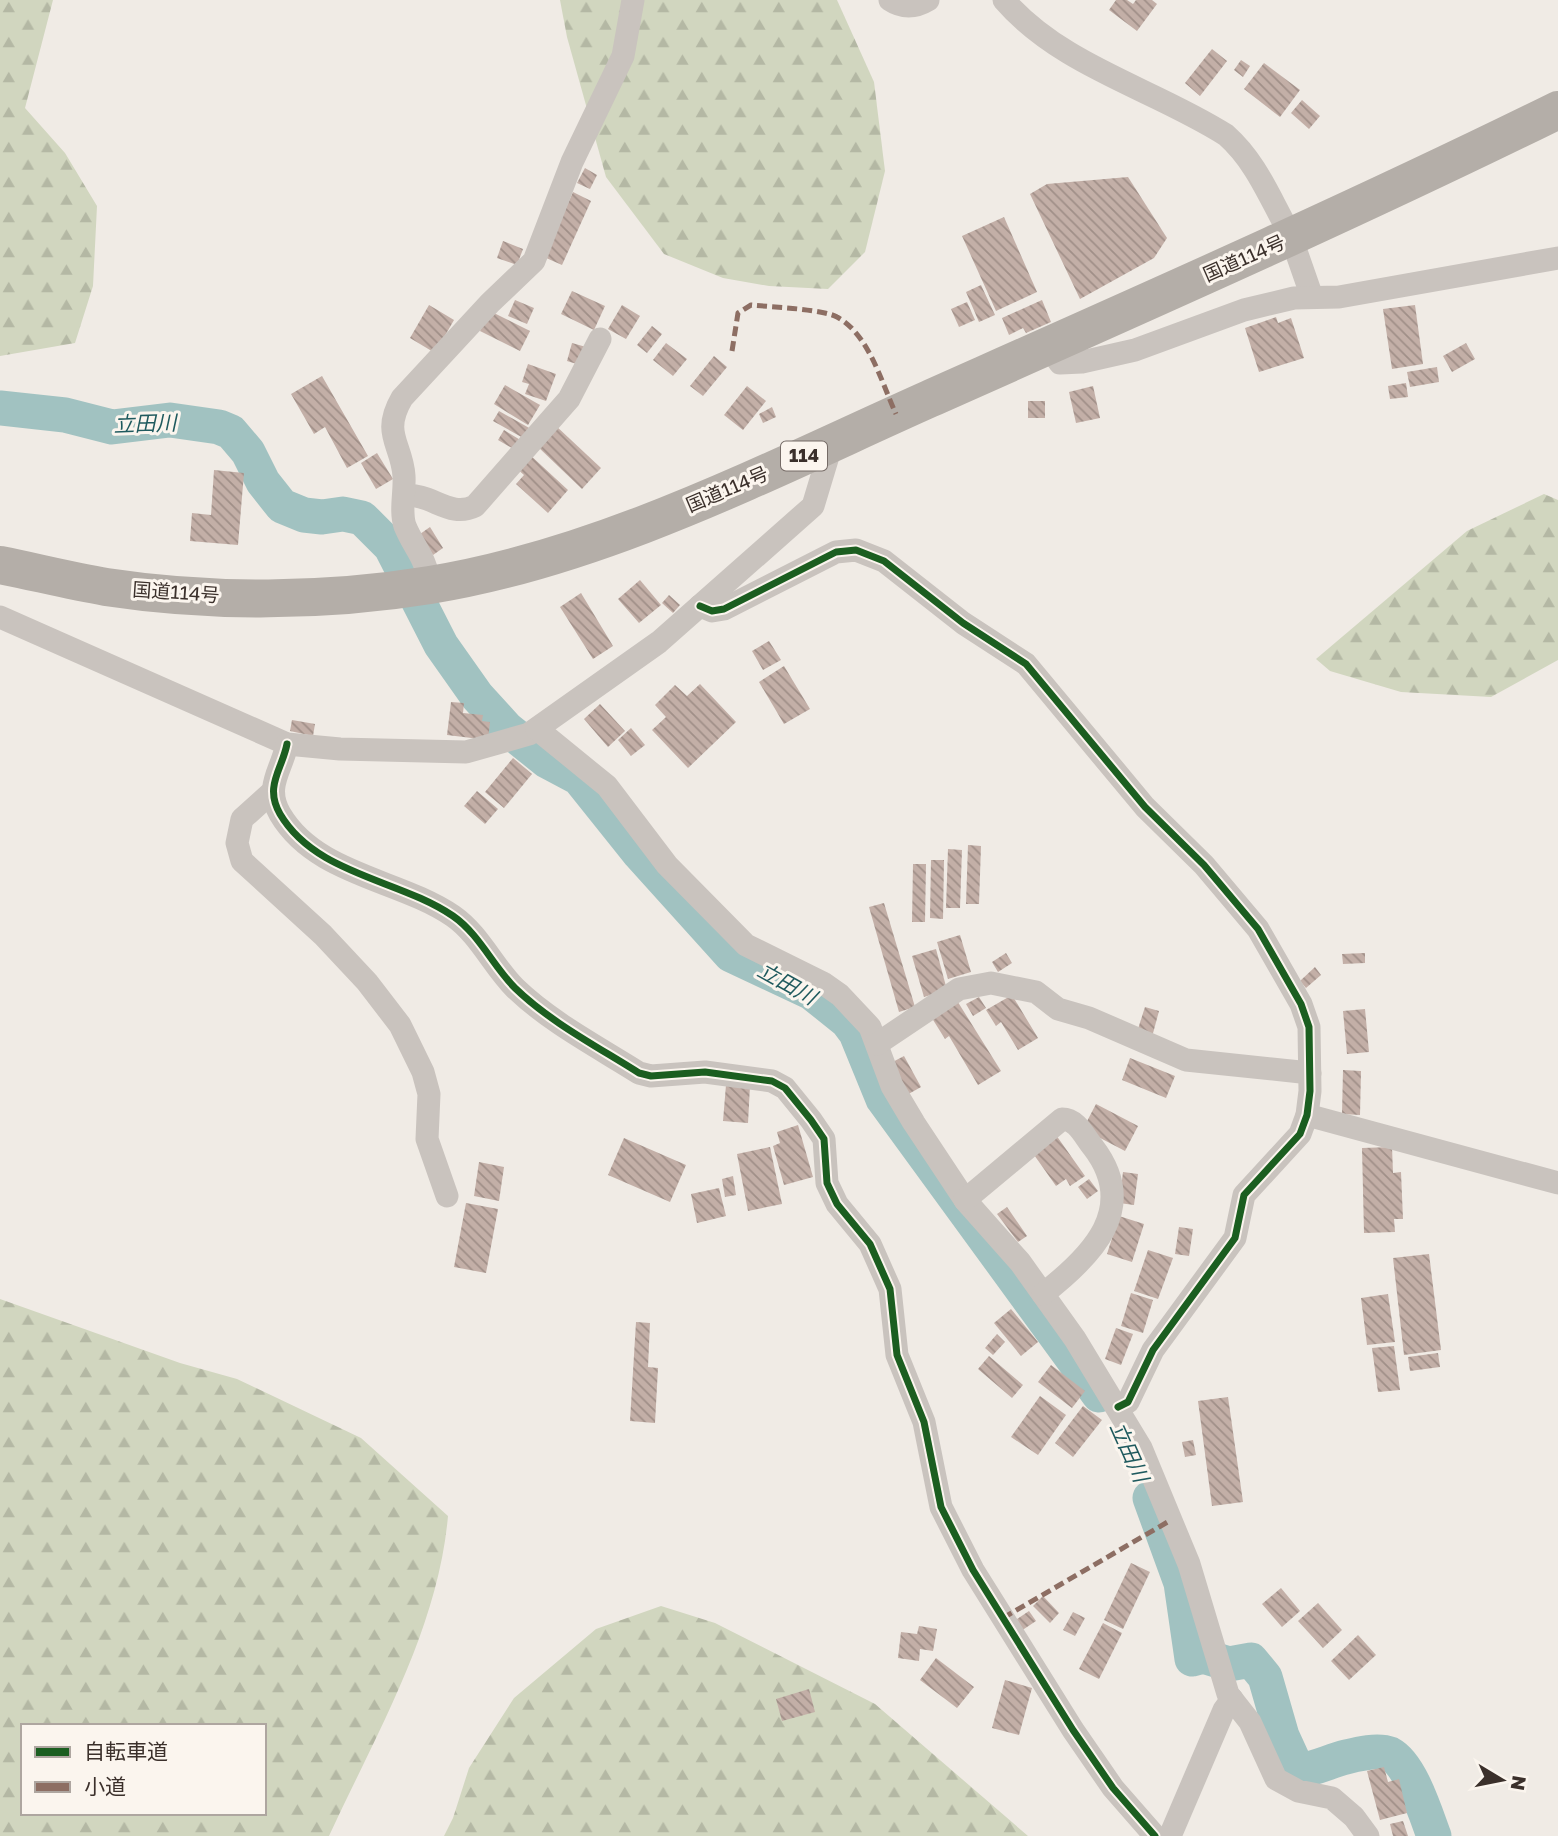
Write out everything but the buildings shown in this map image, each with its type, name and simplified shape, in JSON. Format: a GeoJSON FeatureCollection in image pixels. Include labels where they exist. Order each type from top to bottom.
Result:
{"type":"FeatureCollection","features":[{"type":"Feature","properties":{"kind":"highway","name":"国道114号"},"geometry":{"type":"LineString","coordinates":[[0,565],[107,587],[183,595],[270,597],[377,593],[430,585],[570,549],[673,512],[832,443],[1272,246],[1558,110]]}},
{"type":"Feature","properties":{"kind":"street"},"geometry":{"type":"LineString","coordinates":[[430,585],[426,561],[404,521],[403,467],[394,445],[395,412],[402,398],[479,314],[534,261],[572,162],[623,56],[632,18],[633,0]]}},
{"type":"Feature","properties":{"kind":"street"},"geometry":{"type":"LineString","coordinates":[[890,0],[898,5],[912,7],[928,0]]}},
{"type":"Feature","properties":{"kind":"street"},"geometry":{"type":"LineString","coordinates":[[1004,0],[1014,12],[1063,49],[1226,135],[1246,153],[1283,221]]}},
{"type":"Feature","properties":{"kind":"street"},"geometry":{"type":"LineString","coordinates":[[1297,254],[1312,297]]}},
{"type":"Feature","properties":{"kind":"street"},"geometry":{"type":"LineString","coordinates":[[1048,346],[1060,363],[1082,362],[1135,350],[1244,310],[1312,297],[1339,297],[1558,258]]}},
{"type":"Feature","properties":{"kind":"street"},"geometry":{"type":"LineString","coordinates":[[404,496],[422,495],[456,511],[465,511],[475,506],[569,399],[600,339]]}},
{"type":"Feature","properties":{"kind":"street"},"geometry":{"type":"LineString","coordinates":[[0,617],[286,744],[340,749],[466,752],[499,745],[537,729],[659,642],[813,506],[832,443]]}},
{"type":"Feature","properties":{"kind":"street"},"geometry":{"type":"LineString","coordinates":[[700,606],[712,611],[724,609],[836,552],[856,550],[884,561],[952,615],[1011,651],[1027,664],[1145,807],[1204,865],[1258,929],[1301,1004],[1309,1027],[1311,1073],[1307,1115],[1300,1134],[1244,1195],[1236,1238],[1153,1350],[1128,1402],[1118,1407]]}},
{"type":"Feature","properties":{"kind":"street"},"geometry":{"type":"LineString","coordinates":[[537,729],[607,786],[667,865],[746,945],[823,983],[841,995],[870,1027],[892,1086],[965,1200],[1020,1262],[1043,1294],[1118,1407],[1141,1448],[1189,1564],[1228,1694],[1250,1723],[1276,1779],[1298,1791],[1332,1798],[1354,1817],[1368,1836]]}},
{"type":"Feature","properties":{"kind":"street"},"geometry":{"type":"LineString","coordinates":[[286,744],[273,781],[272,793],[281,816],[331,861],[402,890],[454,917],[529,1001],[639,1073],[651,1076],[705,1072],[772,1081],[785,1088],[797,1102],[824,1139],[827,1183],[837,1204],[870,1244],[890,1289],[897,1354],[924,1422],[941,1507],[973,1570],[1073,1730],[1113,1787],[1155,1836]]}},
{"type":"Feature","properties":{"kind":"street"},"geometry":{"type":"LineString","coordinates":[[272,793],[242,819],[237,843],[242,861],[323,935],[367,982],[400,1025],[424,1072],[429,1094],[427,1139],[447,1195]]}},
{"type":"Feature","properties":{"kind":"street"},"geometry":{"type":"LineString","coordinates":[[877,1044],[959,989],[991,983],[1036,992],[1058,1009],[1089,1018],[1186,1060],[1311,1073]]}},
{"type":"Feature","properties":{"kind":"street"},"geometry":{"type":"LineString","coordinates":[[1307,1115],[1558,1183]]}},
{"type":"Feature","properties":{"kind":"street"},"geometry":{"type":"LineString","coordinates":[[965,1200],[1062,1119],[1075,1122],[1104,1162],[1112,1181],[1112,1210],[1095,1244],[1079,1265],[1043,1294]]}},
{"type":"Feature","properties":{"kind":"street"},"geometry":{"type":"LineString","coordinates":[[1170,1836],[1224,1710],[1233,1699]]}},
{"type":"Feature","properties":{"kind":"green space"},"geometry":{"type":"Polygon","coordinates":[[[0,0],[53,0],[25,108],[65,153],[97,206],[93,286],[75,343],[0,356],[0,0]]]}},
{"type":"Feature","properties":{"kind":"green space"},"geometry":{"type":"Polygon","coordinates":[[[560,0],[837,0],[874,82],[885,171],[865,252],[828,289],[769,286],[723,278],[664,254],[606,177],[567,37],[560,0]]]}},
{"type":"Feature","properties":{"kind":"green space"},"geometry":{"type":"Polygon","coordinates":[[[1544,494],[1558,500],[1558,660],[1491,697],[1401,692],[1330,671],[1316,659],[1467,531],[1544,494]]]}},
{"type":"Feature","properties":{"kind":"green space"},"geometry":{"type":"Polygon","coordinates":[[[0,1299],[180,1363],[237,1379],[361,1438],[448,1516],[432,1600],[418,1640],[385,1720],[329,1836],[0,1836],[0,1299]]]}},
{"type":"Feature","properties":{"kind":"green space"},"geometry":{"type":"Polygon","coordinates":[[[661,1606],[715,1623],[875,1704],[1028,1836],[444,1836],[453,1818],[469,1768],[514,1698],[596,1629],[661,1606]]]}},
{"type":"Feature","properties":{"kind":"waterway","name":"立田川"},"geometry":{"type":"LineString","coordinates":[[0,408],[65,415],[112,427],[170,420],[219,427],[231,432],[248,452],[263,482],[282,506],[304,515],[322,517],[343,514],[362,518],[391,547],[441,645],[477,696],[507,729],[547,761],[579,778],[639,853],[731,955],[812,993],[847,1021],[856,1033],[883,1099],[1099,1395]]}},
{"type":"Feature","properties":{"kind":"waterway","name":"立田川"},"geometry":{"type":"LineString","coordinates":[[1150,1498],[1181,1583],[1192,1659],[1203,1656],[1229,1664],[1251,1660],[1265,1677],[1282,1736],[1298,1771],[1362,1753],[1390,1754],[1405,1768],[1411,1779],[1434,1836]]}},
{"type":"Feature","properties":{"kind":"marked path"},"geometry":{"type":"LineString","coordinates":[[732,351],[738,313],[751,305],[830,314],[848,325],[866,347],[896,414]]}},
{"type":"Feature","properties":{"kind":"marked path"},"geometry":{"type":"LineString","coordinates":[[1003,1618],[1171,1520]]}},
{"type":"Feature","properties":{"kind":"cycle path"},"geometry":{"type":"LineString","coordinates":[[700,606],[712,611],[724,609],[836,552],[856,550],[884,561],[963,623],[1026,664],[1145,807],[1204,865],[1258,929],[1301,1004],[1309,1027],[1310,1091],[1307,1115],[1300,1134],[1244,1195],[1235,1238],[1153,1350],[1128,1402],[1118,1407]]}},
{"type":"Feature","properties":{"kind":"cycle path"},"geometry":{"type":"LineString","coordinates":[[287,744],[274,786],[276,804],[280,814],[296,834],[315,850],[336,863],[432,903],[453,916],[471,932],[515,988],[543,1012],[639,1073],[651,1076],[705,1072],[772,1081],[785,1088],[811,1120],[824,1139],[827,1183],[837,1204],[870,1244],[890,1289],[897,1355],[924,1422],[941,1507],[973,1570],[1073,1730],[1113,1788],[1155,1836]]}}]}
